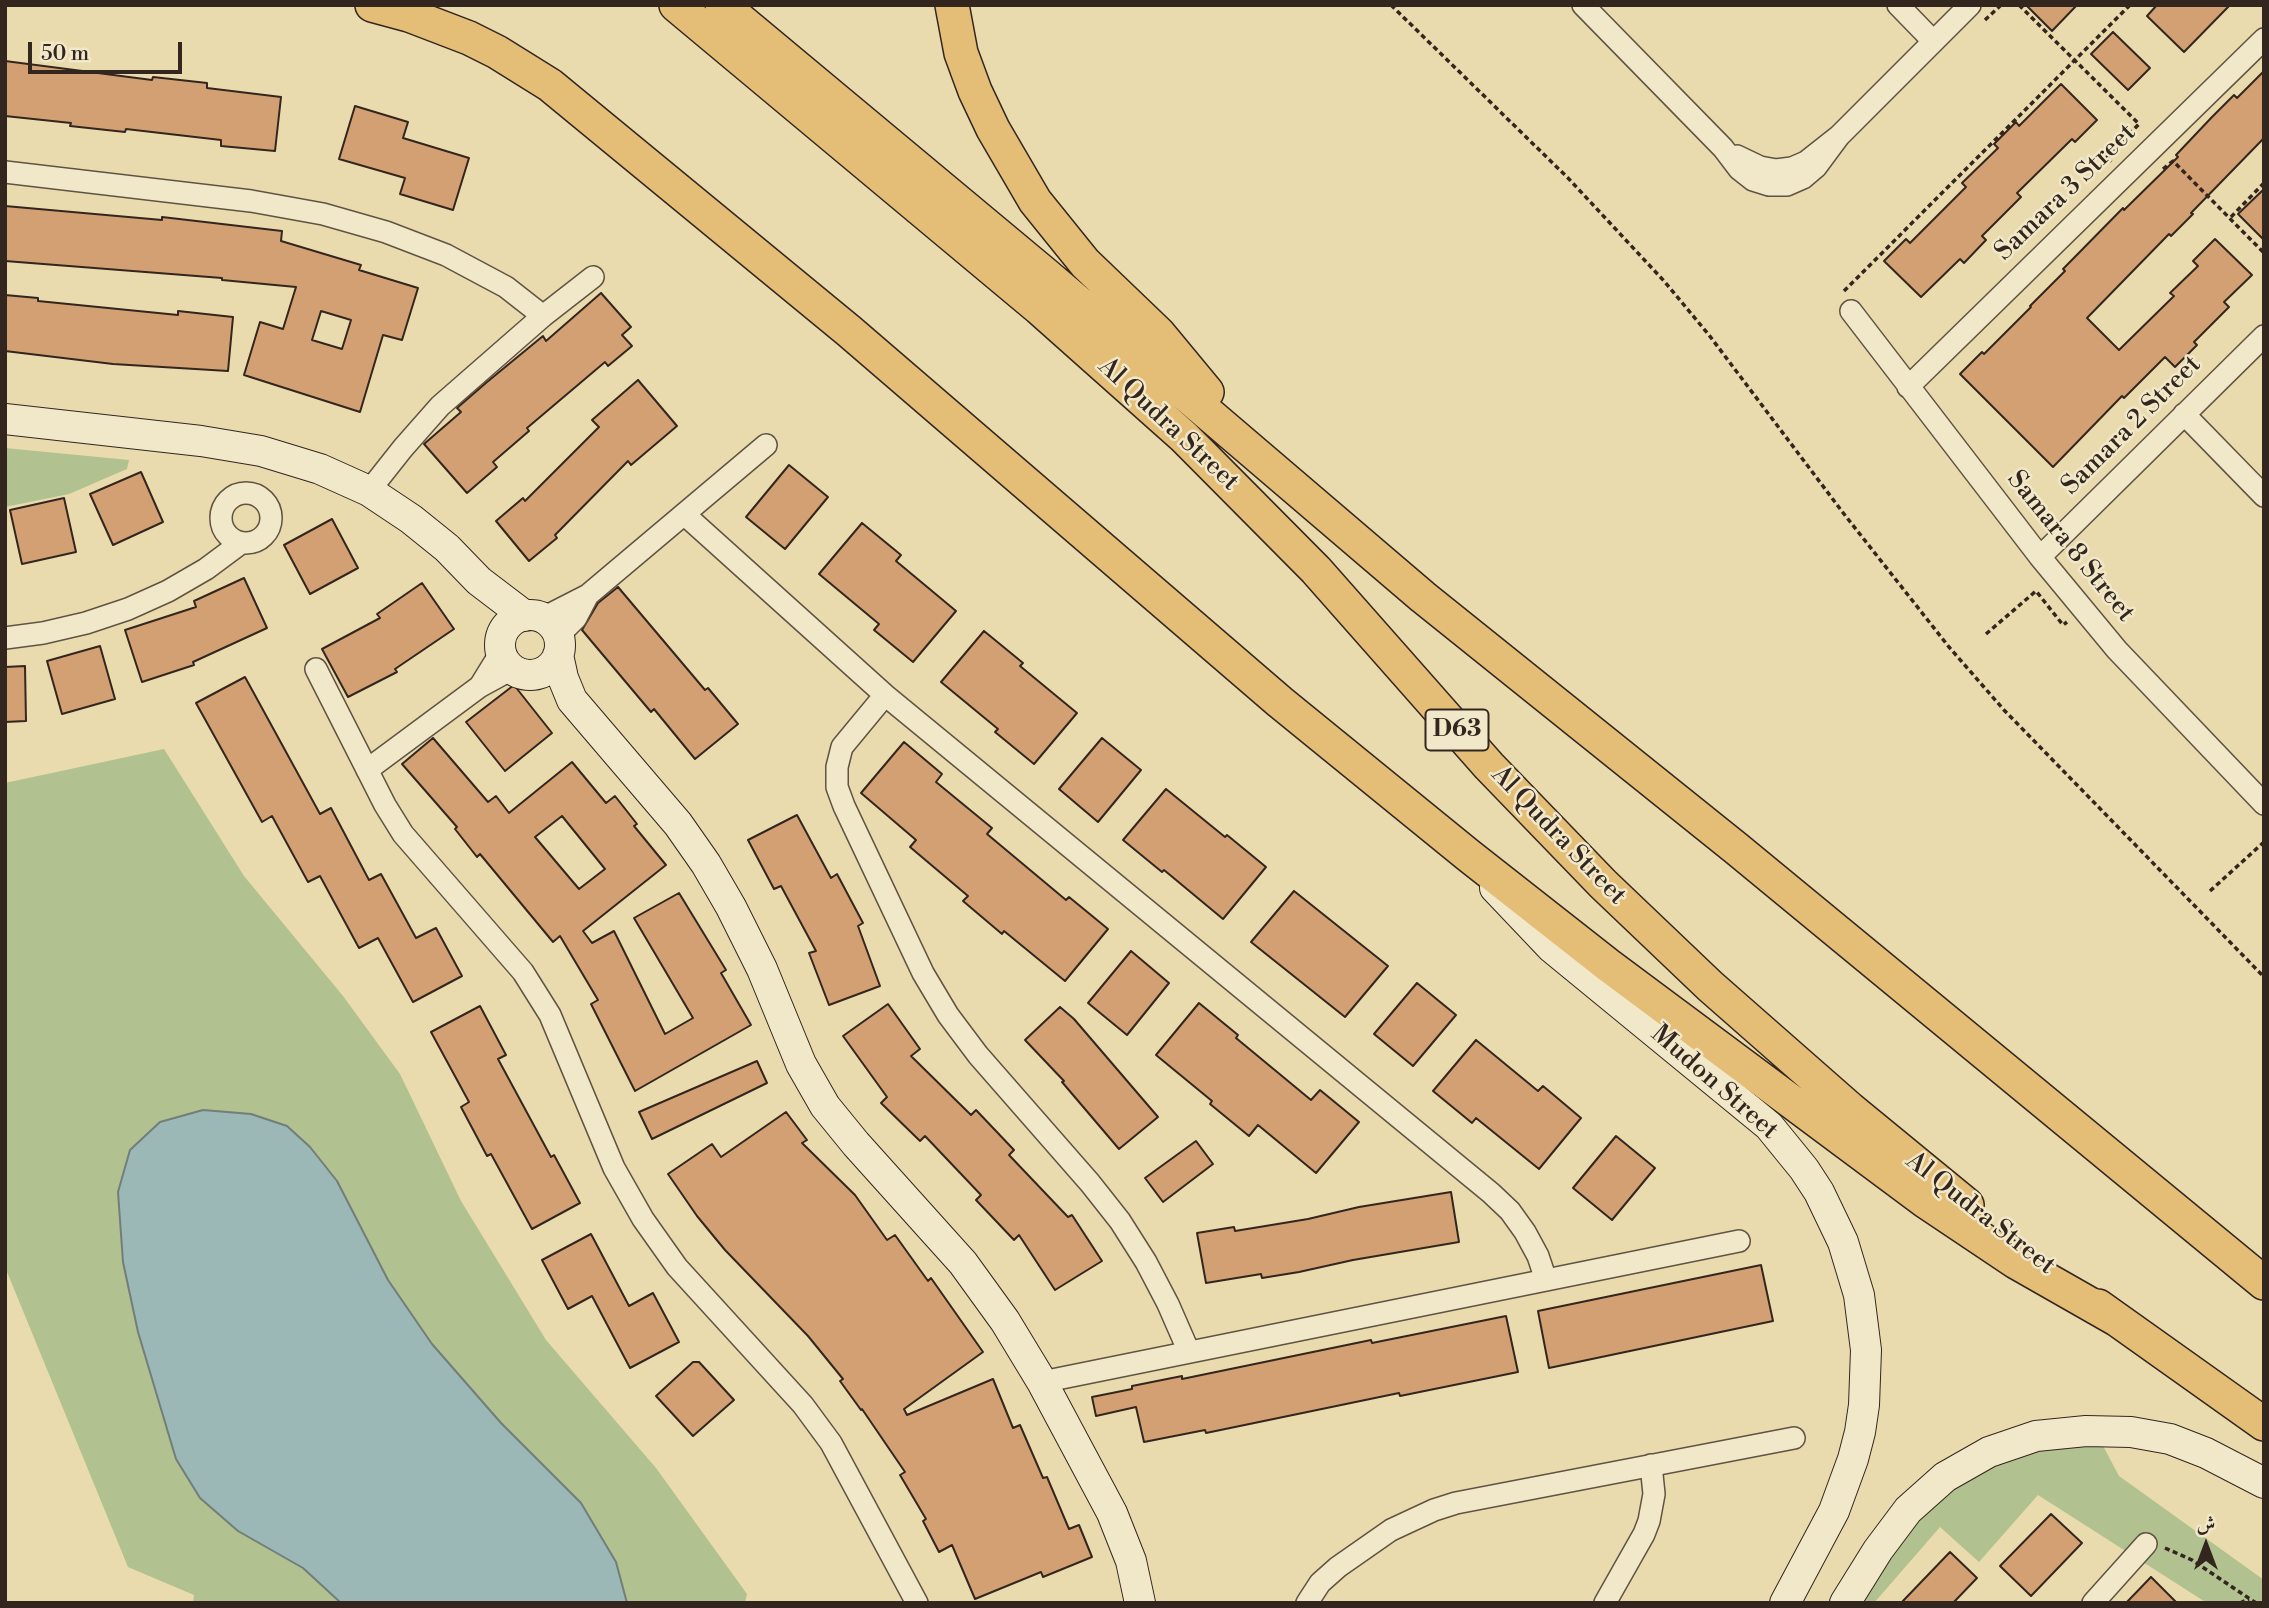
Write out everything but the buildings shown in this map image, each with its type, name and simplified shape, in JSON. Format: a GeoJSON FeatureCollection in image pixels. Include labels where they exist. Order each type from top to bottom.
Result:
{"type":"FeatureCollection","features":[{"type":"Feature","properties":{"kind":"main road"},"geometry":{"type":"LineString","coordinates":[[372,5],[409,15],[470,38],[550,85],[860,340],[1259,684],[1468,855],[1608,965],[1970,1233],[2065,1292],[2116,1319]]}},
{"type":"Feature","properties":{"kind":"main road","name":"Al Qudra Street"},"geometry":{"type":"LineString","coordinates":[[676,5],[1039,308],[1184,437],[1316,570],[1545,826],[1710,986],[1937,1181],[2116,1319],[2264,1424]]}},
{"type":"Feature","properties":{"kind":"main road","name":"Al Qudra Street"},"geometry":{"type":"LineString","coordinates":[[722,5],[1235,435],[1423,597],[1737,849],[2264,1283]]}},
{"type":"Feature","properties":{"kind":"main road"},"geometry":{"type":"LineString","coordinates":[[953,5],[961,53],[975,91],[993,129],[1035,201],[1085,263],[1174,351],[1203,387],[1235,435]]}},
{"type":"Feature","properties":{"kind":"street"},"geometry":{"type":"LineString","coordinates":[[1583,5],[1723,148],[1739,169],[1752,180],[1769,186],[1787,185],[1803,178],[1816,167],[1839,136],[1970,5]]}},
{"type":"Feature","properties":{"kind":"street"},"geometry":{"type":"LineString","coordinates":[[1898,5],[1933,41]]}},
{"type":"Feature","properties":{"kind":"street","name":"Samara 3 Street"},"geometry":{"type":"LineString","coordinates":[[1908,387],[2264,39]]}},
{"type":"Feature","properties":{"kind":"street"},"geometry":{"type":"LineString","coordinates":[[5,172],[251,201],[323,214],[386,232],[446,255],[506,287],[543,316]]}},
{"type":"Feature","properties":{"kind":"street"},"geometry":{"type":"LineString","coordinates":[[369,491],[402,448],[440,406],[543,316],[593,277]]}},
{"type":"Feature","properties":{"kind":"street","name":"Samara 8 Street"},"geometry":{"type":"LineString","coordinates":[[1851,311],[2039,557],[2117,650],[2264,804]]}},
{"type":"Feature","properties":{"kind":"street","name":"Samara 2 Street"},"geometry":{"type":"LineString","coordinates":[[2039,557],[2264,336]]}},
{"type":"Feature","properties":{"kind":"street"},"geometry":{"type":"LineString","coordinates":[[2184,414],[2264,496]]}},
{"type":"Feature","properties":{"kind":"street"},"geometry":{"type":"LineString","coordinates":[[5,419],[261,451],[320,469],[369,491],[411,519],[447,548],[479,581],[529,643],[563,678],[572,699],[678,824],[706,864],[762,969],[801,1064],[825,1106],[963,1263],[1005,1321],[1042,1382],[1112,1513],[1130,1561],[1140,1603]]}},
{"type":"Feature","properties":{"kind":"street"},"geometry":{"type":"LineString","coordinates":[[367,770],[479,687],[529,643],[576,618],[588,595],[766,444]]}},
{"type":"Feature","properties":{"kind":"street"},"geometry":{"type":"LineString","coordinates":[[684,514],[885,695],[1491,1193],[1510,1211],[1525,1232],[1538,1256],[1546,1280]]}},
{"type":"Feature","properties":{"kind":"street"},"geometry":{"type":"LineString","coordinates":[[5,638],[64,628],[128,609],[168,591],[206,569],[242,543]]}},
{"type":"Feature","properties":{"kind":"street"},"geometry":{"type":"LineString","coordinates":[[316,669],[403,834],[523,972],[550,1015],[614,1168],[643,1219],[677,1267],[803,1405],[831,1443],[917,1603]]}},
{"type":"Feature","properties":{"kind":"street"},"geometry":{"type":"LineString","coordinates":[[885,695],[842,747],[837,767],[837,787],[845,806],[923,973],[948,1015],[978,1055],[1120,1221],[1146,1262],[1189,1352]]}},
{"type":"Feature","properties":{"kind":"street","name":"Mudon Street"},"geometry":{"type":"LineString","coordinates":[[1468,855],[1508,903],[1552,948],[1769,1126],[1812,1180],[1843,1242],[1864,1322],[1866,1377],[1862,1419],[1853,1459],[1834,1511],[1785,1603]]}},
{"type":"Feature","properties":{"kind":"street"},"geometry":{"type":"LineString","coordinates":[[1042,1382],[1739,1241]]}},
{"type":"Feature","properties":{"kind":"street"},"geometry":{"type":"LineString","coordinates":[[1845,1603],[1878,1550],[1908,1510],[1945,1477],[1989,1452],[2036,1436],[2086,1431],[2131,1432],[2169,1440],[2206,1453],[2264,1483]]}},
{"type":"Feature","properties":{"kind":"street"},"geometry":{"type":"LineString","coordinates":[[1307,1603],[1320,1583],[1338,1567],[1412,1518],[1457,1503],[1794,1438]]}},
{"type":"Feature","properties":{"kind":"street"},"geometry":{"type":"LineString","coordinates":[[1605,1603],[1649,1521],[1654,1494],[1651,1465]]}},
{"type":"Feature","properties":{"kind":"street"},"geometry":{"type":"LineString","coordinates":[[2092,1603],[2146,1544]]}},
{"type":"Feature","properties":{"kind":"path"},"geometry":{"type":"LineString","coordinates":[[1391,5],[1568,178],[1664,281],[1709,335],[1873,552],[1956,656],[2004,710],[2264,977]]}},
{"type":"Feature","properties":{"kind":"path"},"geometry":{"type":"LineString","coordinates":[[1851,311],[1839,296],[2130,5]]}},
{"type":"Feature","properties":{"kind":"path"},"geometry":{"type":"LineString","coordinates":[[2230,218],[2263,184]]}},
{"type":"Feature","properties":{"kind":"path"},"geometry":{"type":"LineString","coordinates":[[1986,634],[2036,591],[2063,625],[2083,609]]}},
{"type":"Feature","properties":{"kind":"path"},"geometry":{"type":"LineString","coordinates":[[2210,891],[2264,842]]}},
{"type":"Feature","properties":{"kind":"path"},"geometry":{"type":"LineString","coordinates":[[2146,1544],[2169,1549],[2192,1560],[2256,1603]]}},
{"type":"Feature","properties":{"kind":"path"},"geometry":{"type":"LineString","coordinates":[[2241,1603],[2249,1599]]}},
{"type":"Feature","properties":{"kind":"green space"},"geometry":{"type":"Polygon","coordinates":[[[5,448],[129,460],[127,469],[69,494],[5,507],[5,448]]]}},
{"type":"Feature","properties":{"kind":"green space"},"geometry":{"type":"Polygon","coordinates":[[[164,749],[244,876],[343,996],[400,1074],[461,1201],[546,1340],[656,1468],[747,1594],[745,1603],[193,1603],[194,1595],[128,1567],[5,1267],[5,783],[164,749]]]}},
{"type":"Feature","properties":{"kind":"green space"},"geometry":{"type":"Polygon","coordinates":[[[2101,1442],[2119,1476],[2264,1580],[2264,1603],[2207,1603],[2038,1495],[1979,1562],[1940,1527],[1874,1603],[1844,1603],[1872,1558],[1995,1451],[2101,1442]]]}},
{"type":"Feature","properties":{"kind":"water"},"geometry":{"type":"Polygon","coordinates":[[[203,1110],[251,1114],[287,1126],[310,1147],[337,1181],[388,1280],[432,1344],[501,1423],[581,1503],[616,1562],[627,1603],[341,1603],[303,1568],[238,1531],[200,1498],[176,1459],[138,1332],[123,1262],[118,1192],[130,1150],[160,1122],[203,1110]]]}}]}
